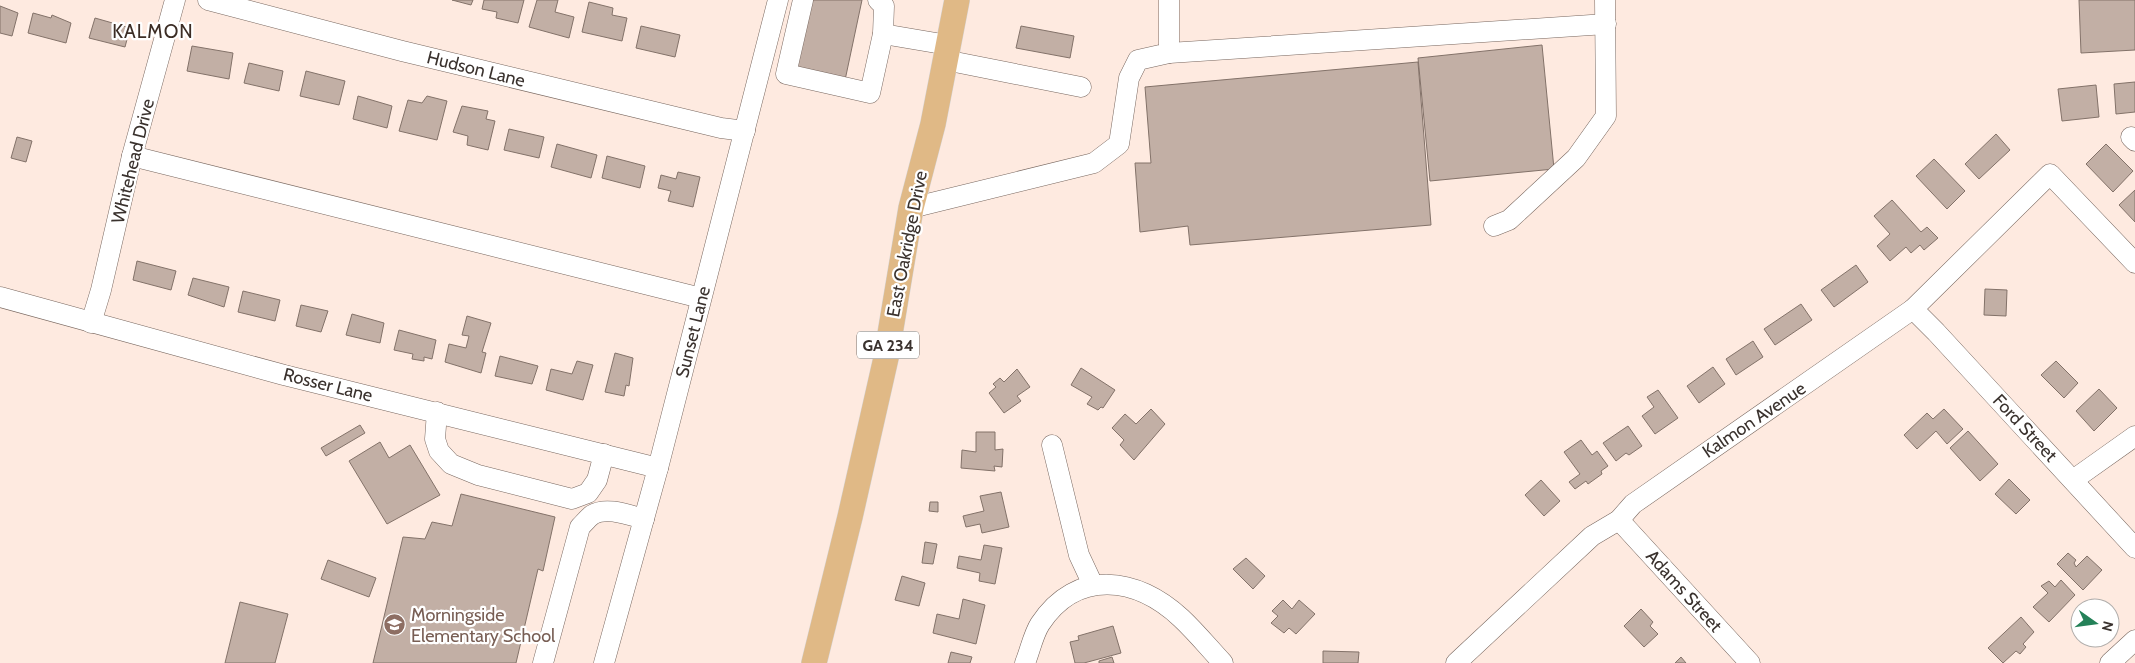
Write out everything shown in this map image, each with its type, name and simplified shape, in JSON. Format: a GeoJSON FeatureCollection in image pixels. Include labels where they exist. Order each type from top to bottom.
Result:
{"type":"FeatureCollection","features":[{"type":"Feature","properties":{"kind":"main road","name":"East Oakridge Drive"},"geometry":{"type":"LineString","coordinates":[[814,663],[886,358],[911,208],[933,124],[957,0]]}},
{"type":"Feature","properties":{"kind":"street","name":"Whitehead Drive"},"geometry":{"type":"LineString","coordinates":[[91,323],[101,290],[132,156],[174,0]]}},
{"type":"Feature","properties":{"kind":"street","name":"Hudson Lane"},"geometry":{"type":"LineString","coordinates":[[208,0],[402,51],[721,128],[746,132]]}},
{"type":"Feature","properties":{"kind":"street","name":"Sunset Lane"},"geometry":{"type":"LineString","coordinates":[[604,663],[658,468],[746,132],[778,0]]}},
{"type":"Feature","properties":{"kind":"street"},"geometry":{"type":"LineString","coordinates":[[803,0],[786,74],[870,93],[883,34],[884,6],[878,0]]}},
{"type":"Feature","properties":{"kind":"street"},"geometry":{"type":"LineString","coordinates":[[1169,0],[1169,53]]}},
{"type":"Feature","properties":{"kind":"street"},"geometry":{"type":"LineString","coordinates":[[1494,226],[1509,220],[1576,158],[1606,116],[1605,0]]}},
{"type":"Feature","properties":{"kind":"street"},"geometry":{"type":"LineString","coordinates":[[911,208],[1094,163],[1119,144],[1129,78],[1138,60],[1169,53],[1606,24]]}},
{"type":"Feature","properties":{"kind":"street"},"geometry":{"type":"LineString","coordinates":[[883,34],[946,53],[1081,87]]}},
{"type":"Feature","properties":{"kind":"street"},"geometry":{"type":"LineString","coordinates":[[132,156],[701,298]]}},
{"type":"Feature","properties":{"kind":"street","name":"Kalmon Avenue"},"geometry":{"type":"LineString","coordinates":[[1456,663],[1592,536],[1619,520],[1633,504],[1913,310],[1944,276],[2050,174],[2135,263]]}},
{"type":"Feature","properties":{"kind":"street","name":"Rosser Lane"},"geometry":{"type":"LineString","coordinates":[[0,297],[284,374],[658,468]]}},
{"type":"Feature","properties":{"kind":"street","name":"Ford Street"},"geometry":{"type":"LineString","coordinates":[[1913,310],[1936,332],[2135,548]]}},
{"type":"Feature","properties":{"kind":"street"},"geometry":{"type":"LineString","coordinates":[[437,412],[436,439],[439,451],[451,464],[478,475],[544,492],[572,499],[588,493],[597,480],[604,454]]}},
{"type":"Feature","properties":{"kind":"street"},"geometry":{"type":"LineString","coordinates":[[2073,480],[2135,436]]}},
{"type":"Feature","properties":{"kind":"street"},"geometry":{"type":"LineString","coordinates":[[1052,444],[1079,555],[1093,585]]}},
{"type":"Feature","properties":{"kind":"street"},"geometry":{"type":"LineString","coordinates":[[543,663],[580,527],[593,514],[606,512],[617,512],[644,519]]}},
{"type":"Feature","properties":{"kind":"street","name":"Adams Street"},"geometry":{"type":"LineString","coordinates":[[1619,520],[1750,663]]}},
{"type":"Feature","properties":{"kind":"street"},"geometry":{"type":"LineString","coordinates":[[1025,663],[1039,626],[1048,613],[1063,598],[1093,585],[1116,584],[1132,587],[1152,596],[1181,618],[1223,663]]}},
{"type":"Feature","properties":{"kind":"street"},"geometry":{"type":"LineString","coordinates":[[2110,663],[2135,640]]}},
{"type":"Feature","properties":{"kind":"building"},"geometry":{"type":"Polygon","coordinates":[[[452,0],[473,0],[471,5],[452,0]]]}},
{"type":"Feature","properties":{"kind":"building"},"geometry":{"type":"Polygon","coordinates":[[[484,0],[524,0],[518,23],[496,18],[497,12],[482,9],[484,0]]]}},
{"type":"Feature","properties":{"kind":"building"},"geometry":{"type":"Polygon","coordinates":[[[537,0],[558,0],[555,12],[574,17],[569,38],[529,27],[537,0]]]}},
{"type":"Feature","properties":{"kind":"building"},"geometry":{"type":"Polygon","coordinates":[[[812,0],[862,0],[844,85],[795,74],[812,0]]]}},
{"type":"Feature","properties":{"kind":"building"},"geometry":{"type":"Polygon","coordinates":[[[2079,0],[2135,0],[2135,50],[2081,53],[2079,0]]]}},
{"type":"Feature","properties":{"kind":"building"},"geometry":{"type":"Polygon","coordinates":[[[589,2],[613,8],[612,15],[627,18],[622,41],[582,32],[589,2]]]}},
{"type":"Feature","properties":{"kind":"building"},"geometry":{"type":"Polygon","coordinates":[[[0,6],[18,13],[12,36],[0,33],[0,6]]]}},
{"type":"Feature","properties":{"kind":"building"},"geometry":{"type":"Polygon","coordinates":[[[33,13],[51,18],[52,15],[71,23],[66,43],[28,33],[33,13]]]}},
{"type":"Feature","properties":{"kind":"building"},"geometry":{"type":"Polygon","coordinates":[[[95,18],[130,28],[125,47],[89,38],[95,18]]]}},
{"type":"Feature","properties":{"kind":"building"},"geometry":{"type":"Polygon","coordinates":[[[641,26],[680,35],[675,57],[636,48],[641,26]]]}},
{"type":"Feature","properties":{"kind":"building"},"geometry":{"type":"Polygon","coordinates":[[[1021,26],[1074,36],[1070,58],[1016,48],[1021,26]]]}},
{"type":"Feature","properties":{"kind":"building"},"geometry":{"type":"Polygon","coordinates":[[[1542,45],[1554,169],[1430,181],[1418,58],[1542,45]]]}},
{"type":"Feature","properties":{"kind":"building"},"geometry":{"type":"Polygon","coordinates":[[[192,46],[233,53],[229,79],[187,71],[192,46]]]}},
{"type":"Feature","properties":{"kind":"building"},"geometry":{"type":"Polygon","coordinates":[[[1418,62],[1431,225],[1190,245],[1188,226],[1140,232],[1135,163],[1151,163],[1145,87],[1418,62]]]}},
{"type":"Feature","properties":{"kind":"building"},"geometry":{"type":"Polygon","coordinates":[[[249,63],[283,71],[279,91],[244,83],[249,63]]]}},
{"type":"Feature","properties":{"kind":"building"},"geometry":{"type":"Polygon","coordinates":[[[306,71],[345,81],[339,105],[300,96],[306,71]]]}},
{"type":"Feature","properties":{"kind":"building"},"geometry":{"type":"Polygon","coordinates":[[[2135,82],[2135,112],[2116,114],[2114,84],[2135,82]]]}},
{"type":"Feature","properties":{"kind":"building"},"geometry":{"type":"Polygon","coordinates":[[[2096,85],[2099,117],[2062,121],[2058,89],[2096,85]]]}},
{"type":"Feature","properties":{"kind":"building"},"geometry":{"type":"Polygon","coordinates":[[[358,96],[392,106],[387,128],[353,119],[358,96]]]}},
{"type":"Feature","properties":{"kind":"building"},"geometry":{"type":"Polygon","coordinates":[[[427,96],[447,101],[437,140],[399,131],[408,100],[422,103],[427,96]]]}},
{"type":"Feature","properties":{"kind":"building"},"geometry":{"type":"Polygon","coordinates":[[[462,106],[488,111],[486,119],[495,121],[488,150],[467,145],[468,136],[453,132],[462,106]]]}},
{"type":"Feature","properties":{"kind":"building"},"geometry":{"type":"Polygon","coordinates":[[[509,129],[544,137],[539,158],[504,150],[509,129]]]}},
{"type":"Feature","properties":{"kind":"building"},"geometry":{"type":"Polygon","coordinates":[[[1996,134],[2010,150],[1979,179],[1965,164],[1996,134]]]}},
{"type":"Feature","properties":{"kind":"building"},"geometry":{"type":"Polygon","coordinates":[[[17,137],[32,141],[26,162],[11,158],[17,137]]]}},
{"type":"Feature","properties":{"kind":"building"},"geometry":{"type":"Polygon","coordinates":[[[557,144],[597,155],[591,178],[551,167],[557,144]]]}},
{"type":"Feature","properties":{"kind":"building"},"geometry":{"type":"Polygon","coordinates":[[[2106,144],[2133,171],[2113,192],[2086,164],[2106,144]]]}},
{"type":"Feature","properties":{"kind":"building"},"geometry":{"type":"Polygon","coordinates":[[[607,156],[645,166],[640,188],[602,178],[607,156]]]}},
{"type":"Feature","properties":{"kind":"building"},"geometry":{"type":"Polygon","coordinates":[[[1934,159],[1965,191],[1947,209],[1916,176],[1934,159]]]}},
{"type":"Feature","properties":{"kind":"building"},"geometry":{"type":"Polygon","coordinates":[[[678,172],[700,177],[693,207],[668,201],[671,191],[658,188],[661,175],[676,179],[678,172]]]}},
{"type":"Feature","properties":{"kind":"building"},"geometry":{"type":"Polygon","coordinates":[[[2135,190],[2135,222],[2119,205],[2135,190]]]}},
{"type":"Feature","properties":{"kind":"building"},"geometry":{"type":"Polygon","coordinates":[[[1892,200],[1921,232],[1927,227],[1938,238],[1924,250],[1920,245],[1911,253],[1906,247],[1890,261],[1877,246],[1890,234],[1874,216],[1892,200]]]}},
{"type":"Feature","properties":{"kind":"building"},"geometry":{"type":"Polygon","coordinates":[[[137,261],[176,271],[171,290],[133,280],[137,261]]]}},
{"type":"Feature","properties":{"kind":"building"},"geometry":{"type":"Polygon","coordinates":[[[1856,265],[1868,282],[1834,307],[1821,290],[1856,265]]]}},
{"type":"Feature","properties":{"kind":"building"},"geometry":{"type":"Polygon","coordinates":[[[193,278],[229,287],[224,307],[188,295],[193,278]]]}},
{"type":"Feature","properties":{"kind":"building"},"geometry":{"type":"Polygon","coordinates":[[[1985,289],[2007,290],[2006,316],[1984,315],[1985,289]]]}},
{"type":"Feature","properties":{"kind":"building"},"geometry":{"type":"Polygon","coordinates":[[[243,291],[280,300],[275,321],[238,312],[243,291]]]}},
{"type":"Feature","properties":{"kind":"building"},"geometry":{"type":"Polygon","coordinates":[[[1801,304],[1812,320],[1775,345],[1764,329],[1801,304]]]}},
{"type":"Feature","properties":{"kind":"building"},"geometry":{"type":"Polygon","coordinates":[[[301,305],[328,311],[321,332],[296,326],[301,305]]]}},
{"type":"Feature","properties":{"kind":"building"},"geometry":{"type":"Polygon","coordinates":[[[352,314],[384,323],[380,343],[346,335],[352,314]]]}},
{"type":"Feature","properties":{"kind":"building"},"geometry":{"type":"Polygon","coordinates":[[[467,316],[491,323],[482,352],[486,353],[481,373],[445,362],[449,344],[466,348],[469,336],[462,335],[467,316]]]}},
{"type":"Feature","properties":{"kind":"building"},"geometry":{"type":"Polygon","coordinates":[[[399,330],[436,340],[432,359],[424,357],[424,361],[412,359],[413,354],[394,350],[399,330]]]}},
{"type":"Feature","properties":{"kind":"building"},"geometry":{"type":"Polygon","coordinates":[[[1753,341],[1763,357],[1736,375],[1726,359],[1753,341]]]}},
{"type":"Feature","properties":{"kind":"building"},"geometry":{"type":"Polygon","coordinates":[[[615,353],[633,358],[629,386],[626,385],[624,396],[605,392],[615,353]]]}},
{"type":"Feature","properties":{"kind":"building"},"geometry":{"type":"Polygon","coordinates":[[[500,356],[538,366],[532,384],[495,376],[500,356]]]}},
{"type":"Feature","properties":{"kind":"building"},"geometry":{"type":"Polygon","coordinates":[[[577,361],[593,365],[583,400],[546,390],[551,369],[572,374],[577,361]]]}},
{"type":"Feature","properties":{"kind":"building"},"geometry":{"type":"Polygon","coordinates":[[[2056,361],[2078,383],[2064,398],[2041,375],[2056,361]]]}},
{"type":"Feature","properties":{"kind":"building"},"geometry":{"type":"Polygon","coordinates":[[[1713,367],[1725,384],[1699,403],[1687,386],[1713,367]]]}},
{"type":"Feature","properties":{"kind":"building"},"geometry":{"type":"Polygon","coordinates":[[[1081,368],[1115,390],[1103,408],[1101,407],[1098,410],[1087,404],[1092,397],[1071,385],[1081,368]]]}},
{"type":"Feature","properties":{"kind":"building"},"geometry":{"type":"Polygon","coordinates":[[[1017,369],[1030,387],[1017,396],[1021,401],[1004,413],[989,393],[996,387],[993,384],[1000,378],[1004,382],[1017,369]]]}},
{"type":"Feature","properties":{"kind":"building"},"geometry":{"type":"Polygon","coordinates":[[[2099,389],[2117,408],[2094,431],[2076,411],[2099,389]]]}},
{"type":"Feature","properties":{"kind":"building"},"geometry":{"type":"Polygon","coordinates":[[[1658,390],[1678,418],[1655,434],[1642,416],[1654,407],[1647,397],[1658,390]]]}},
{"type":"Feature","properties":{"kind":"building"},"geometry":{"type":"Polygon","coordinates":[[[1151,409],[1165,424],[1134,460],[1120,445],[1124,440],[1112,428],[1125,414],[1136,424],[1151,409]]]}},
{"type":"Feature","properties":{"kind":"building"},"geometry":{"type":"Polygon","coordinates":[[[1944,409],[1963,429],[1947,444],[1936,431],[1917,449],[1904,435],[1927,413],[1933,419],[1944,409]]]}},
{"type":"Feature","properties":{"kind":"building"},"geometry":{"type":"Polygon","coordinates":[[[360,425],[365,433],[326,456],[321,448],[360,425]]]}},
{"type":"Feature","properties":{"kind":"building"},"geometry":{"type":"Polygon","coordinates":[[[1628,426],[1642,446],[1629,455],[1626,453],[1616,461],[1603,443],[1628,426]]]}},
{"type":"Feature","properties":{"kind":"building"},"geometry":{"type":"Polygon","coordinates":[[[1968,431],[1998,464],[1980,481],[1950,448],[1968,431]]]}},
{"type":"Feature","properties":{"kind":"building"},"geometry":{"type":"Polygon","coordinates":[[[976,432],[995,432],[995,450],[1003,449],[1002,467],[994,466],[995,471],[961,468],[962,450],[976,452],[976,432]]]}},
{"type":"Feature","properties":{"kind":"building"},"geometry":{"type":"Polygon","coordinates":[[[1581,440],[1592,455],[1597,451],[1608,466],[1601,471],[1602,474],[1588,484],[1586,481],[1575,489],[1569,482],[1580,474],[1564,452],[1581,440]]]}},
{"type":"Feature","properties":{"kind":"building"},"geometry":{"type":"Polygon","coordinates":[[[380,442],[389,458],[410,445],[440,495],[387,524],[349,461],[380,442]]]}},
{"type":"Feature","properties":{"kind":"building"},"geometry":{"type":"Polygon","coordinates":[[[2009,479],[2030,500],[2016,514],[1995,494],[2009,479]]]}},
{"type":"Feature","properties":{"kind":"building"},"geometry":{"type":"Polygon","coordinates":[[[1541,480],[1560,501],[1544,516],[1525,495],[1541,480]]]}},
{"type":"Feature","properties":{"kind":"building"},"geometry":{"type":"Polygon","coordinates":[[[1001,492],[1009,527],[982,533],[980,524],[966,527],[963,516],[984,511],[980,496],[1001,492]]]}},
{"type":"Feature","properties":{"kind":"building"},"geometry":{"type":"Polygon","coordinates":[[[461,494],[555,517],[543,571],[538,569],[516,663],[373,663],[403,537],[425,539],[432,522],[452,526],[461,494]]]}},
{"type":"Feature","properties":{"kind":"building"},"geometry":{"type":"Polygon","coordinates":[[[930,502],[938,502],[938,512],[929,511],[930,502]]]}},
{"type":"Feature","properties":{"kind":"building"},"geometry":{"type":"Polygon","coordinates":[[[925,542],[937,544],[933,564],[922,563],[925,542]]]}},
{"type":"Feature","properties":{"kind":"building"},"geometry":{"type":"Polygon","coordinates":[[[984,545],[1002,548],[995,584],[979,581],[980,573],[957,568],[959,556],[981,560],[984,545]]]}},
{"type":"Feature","properties":{"kind":"building"},"geometry":{"type":"Polygon","coordinates":[[[2068,553],[2076,560],[2074,563],[2076,567],[2087,556],[2102,570],[2083,590],[2057,564],[2068,553]]]}},
{"type":"Feature","properties":{"kind":"building"},"geometry":{"type":"Polygon","coordinates":[[[1246,558],[1265,576],[1253,589],[1233,569],[1246,558]]]}},
{"type":"Feature","properties":{"kind":"building"},"geometry":{"type":"Polygon","coordinates":[[[328,560],[376,578],[369,597],[321,579],[328,560]]]}},
{"type":"Feature","properties":{"kind":"building"},"geometry":{"type":"Polygon","coordinates":[[[902,576],[925,583],[919,606],[895,600],[902,576]]]}},
{"type":"Feature","properties":{"kind":"building"},"geometry":{"type":"Polygon","coordinates":[[[2061,580],[2075,595],[2070,598],[2049,622],[2033,607],[2048,593],[2041,586],[2049,581],[2055,587],[2061,580]]]}},
{"type":"Feature","properties":{"kind":"building"},"geometry":{"type":"Polygon","coordinates":[[[963,599],[985,605],[976,644],[933,633],[937,614],[959,619],[963,599]]]}},
{"type":"Feature","properties":{"kind":"building"},"geometry":{"type":"Polygon","coordinates":[[[1283,600],[1292,609],[1299,600],[1315,614],[1296,634],[1289,628],[1284,633],[1271,623],[1278,616],[1272,611],[1283,600]]]}},
{"type":"Feature","properties":{"kind":"building"},"geometry":{"type":"Polygon","coordinates":[[[240,602],[288,614],[275,663],[225,663],[240,602]]]}},
{"type":"Feature","properties":{"kind":"building"},"geometry":{"type":"Polygon","coordinates":[[[1641,609],[1653,622],[1650,626],[1658,634],[1644,647],[1624,626],[1641,609]]]}},
{"type":"Feature","properties":{"kind":"building"},"geometry":{"type":"Polygon","coordinates":[[[2021,617],[2034,632],[2023,644],[2026,647],[2020,654],[2016,651],[2003,663],[1988,648],[2021,617]]]}},
{"type":"Feature","properties":{"kind":"building"},"geometry":{"type":"Polygon","coordinates":[[[1113,626],[1121,653],[1084,663],[1075,663],[1070,642],[1079,640],[1078,636],[1113,626]]]}},
{"type":"Feature","properties":{"kind":"building"},"geometry":{"type":"Polygon","coordinates":[[[1323,651],[1359,652],[1358,663],[1323,663],[1323,651]]]}},
{"type":"Feature","properties":{"kind":"building"},"geometry":{"type":"Polygon","coordinates":[[[951,652],[972,657],[970,663],[948,663],[951,652]]]}},
{"type":"Feature","properties":{"kind":"building"},"geometry":{"type":"Polygon","coordinates":[[[1112,657],[1114,663],[1099,663],[1099,661],[1112,657]]]}},
{"type":"Feature","properties":{"kind":"building"},"geometry":{"type":"Polygon","coordinates":[[[1681,657],[1686,663],[1675,663],[1681,657]]]}},
{"type":"Feature","properties":{"kind":"place","name":"Morningside Elementary School"},"geometry":{"type":"Point","coordinates":[395,625]}},
{"type":"Feature","properties":{"kind":"district","name":"KALMON"},"geometry":{"type":"Point","coordinates":[153,31]}}]}
